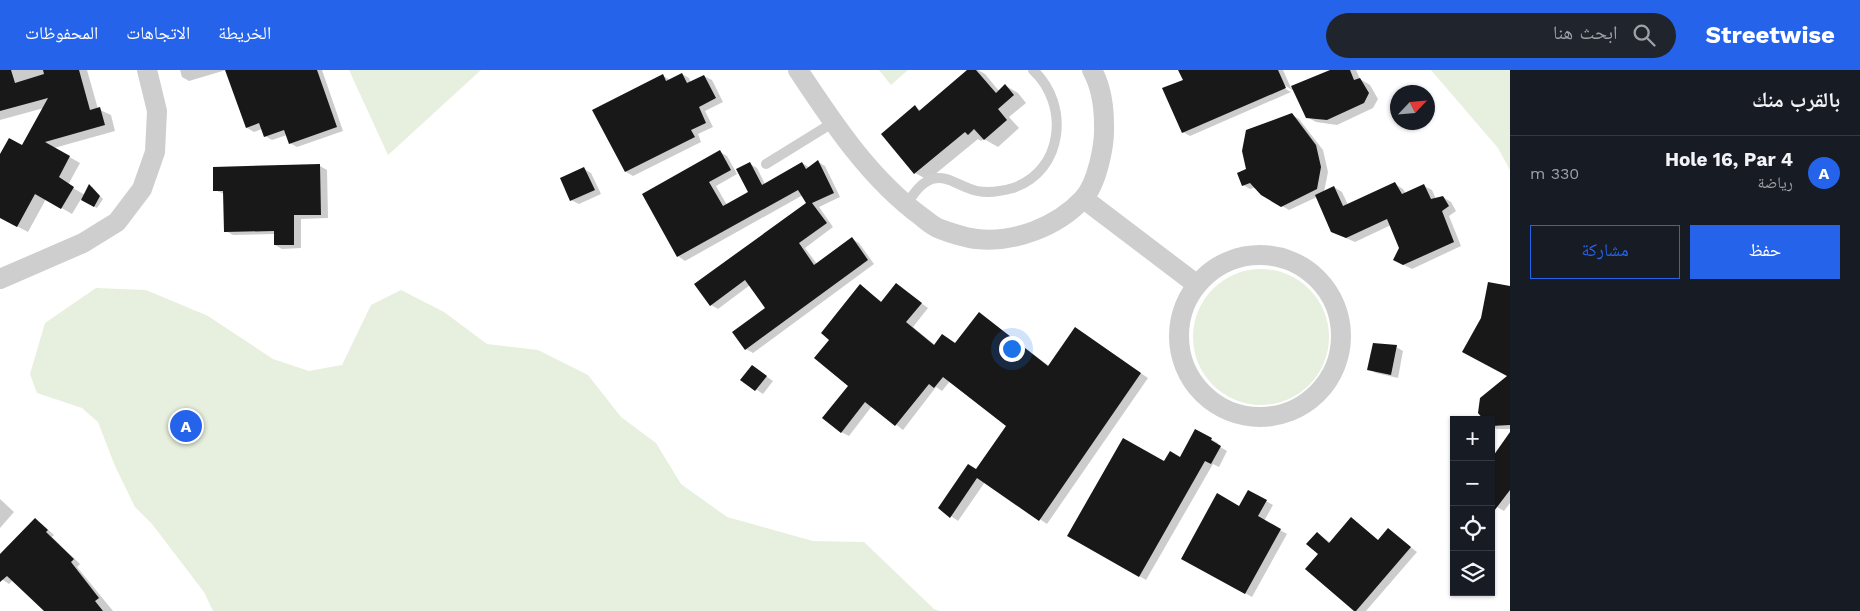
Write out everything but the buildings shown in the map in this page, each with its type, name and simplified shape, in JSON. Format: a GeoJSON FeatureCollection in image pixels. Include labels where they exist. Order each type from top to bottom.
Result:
{"type":"FeatureCollection","features":[{"type":"Feature","properties":{"kind":"street"},"geometry":{"type":"LineString","coordinates":[[0,279],[83,243],[117,222],[142,189],[155,152],[157,111],[147,70]]}},
{"type":"Feature","properties":{"kind":"street"},"geometry":{"type":"LineString","coordinates":[[798,70],[834,122],[873,172],[906,205],[938,229],[977,239],[1016,238],[1053,224],[1084,199],[1098,170],[1105,138],[1104,105],[1092,70]]}},
{"type":"Feature","properties":{"kind":"street"},"geometry":{"type":"LineString","coordinates":[[1084,199],[1196,284]]}},
{"type":"Feature","properties":{"kind":"street"},"geometry":{"type":"LineString","coordinates":[[1268,254],[1294,261],[1316,276],[1332,298],[1341,324],[1340,351],[1331,376],[1314,397],[1292,412],[1266,418],[1239,415],[1215,404],[1195,385],[1182,361],[1178,334],[1183,308],[1196,284],[1216,266],[1241,256],[1250,255],[1268,254]]}},
{"type":"Feature","properties":{"kind":"lane"},"geometry":{"type":"LineString","coordinates":[[906,205],[922,184],[940,177],[969,189],[992,192],[1014,188],[1033,177],[1048,160],[1056,139],[1058,117],[1052,95],[1033,70]]}},
{"type":"Feature","properties":{"kind":"lane"},"geometry":{"type":"LineString","coordinates":[[766,164],[834,122]]}},
{"type":"Feature","properties":{"kind":"green space"},"geometry":{"type":"Polygon","coordinates":[[[349,70],[481,70],[388,155],[349,70]]]}},
{"type":"Feature","properties":{"kind":"green space"},"geometry":{"type":"Polygon","coordinates":[[[879,70],[908,70],[891,85],[879,70]]]}},
{"type":"Feature","properties":{"kind":"green space"},"geometry":{"type":"Polygon","coordinates":[[[1431,70],[1510,70],[1510,170],[1498,148],[1431,70]]]}},
{"type":"Feature","properties":{"kind":"green space"},"geometry":{"type":"Polygon","coordinates":[[[1261,269],[1287,274],[1309,289],[1324,311],[1329,337],[1324,363],[1309,385],[1287,400],[1261,405],[1235,400],[1213,385],[1198,363],[1193,337],[1198,311],[1213,289],[1235,274],[1261,269]]]}},
{"type":"Feature","properties":{"kind":"green space"},"geometry":{"type":"Polygon","coordinates":[[[96,288],[146,290],[208,316],[273,359],[309,371],[342,365],[371,305],[401,290],[444,312],[487,344],[538,350],[588,375],[621,417],[656,443],[681,484],[727,517],[813,541],[864,542],[934,609],[939,611],[213,611],[204,592],[152,524],[135,507],[115,466],[98,422],[82,408],[37,393],[30,374],[45,323],[96,288]]]}},
{"type":"Feature","properties":{"kind":"place","name":"Hole 16, Par 4"},"geometry":{"type":"Point","coordinates":[186,426]}}]}
